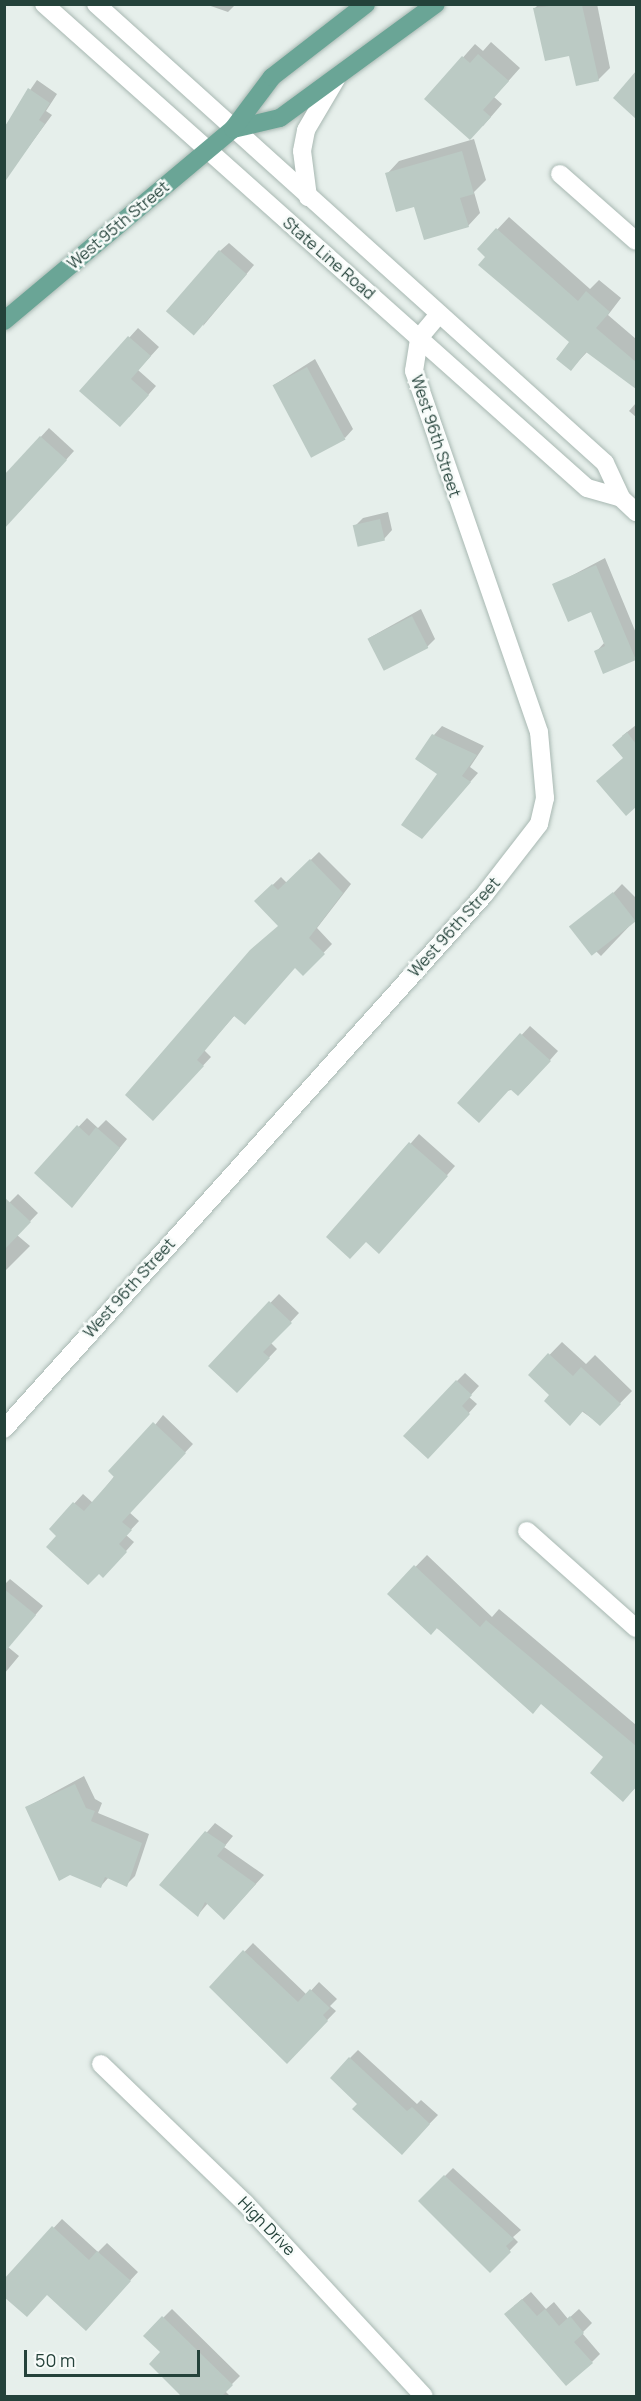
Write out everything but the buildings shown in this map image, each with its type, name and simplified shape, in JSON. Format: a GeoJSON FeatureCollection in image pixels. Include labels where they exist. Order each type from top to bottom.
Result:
{"type":"FeatureCollection","features":[{"type":"Feature","properties":{"kind":"main road"},"geometry":{"type":"LineString","coordinates":[[233,129],[272,77],[366,4]]}},
{"type":"Feature","properties":{"kind":"main road"},"geometry":{"type":"LineString","coordinates":[[233,129],[280,118],[436,4]]}},
{"type":"Feature","properties":{"kind":"main road","name":"West 95th Street"},"geometry":{"type":"LineString","coordinates":[[4,321],[233,129]]}},
{"type":"Feature","properties":{"kind":"street","name":"State Line Road"},"geometry":{"type":"LineString","coordinates":[[44,4],[587,488],[621,498]]}},
{"type":"Feature","properties":{"kind":"street","name":"State Line Road"},"geometry":{"type":"LineString","coordinates":[[96,4],[605,463],[621,498],[636,512]]}},
{"type":"Feature","properties":{"kind":"street"},"geometry":{"type":"LineString","coordinates":[[308,197],[302,151],[306,130],[341,74]]}},
{"type":"Feature","properties":{"kind":"street"},"geometry":{"type":"LineString","coordinates":[[560,174],[636,241]]}},
{"type":"Feature","properties":{"kind":"street"},"geometry":{"type":"LineString","coordinates":[[419,338],[440,314]]}},
{"type":"Feature","properties":{"kind":"street","name":"West 96th Street"},"geometry":{"type":"LineString","coordinates":[[4,1429],[484,895],[539,824],[545,798],[539,732],[414,371],[419,338]]}},
{"type":"Feature","properties":{"kind":"street"},"geometry":{"type":"LineString","coordinates":[[527,1531],[636,1628]]}},
{"type":"Feature","properties":{"kind":"street","name":"High Drive"},"geometry":{"type":"LineString","coordinates":[[101,2064],[245,2203],[424,2397]]}}]}
